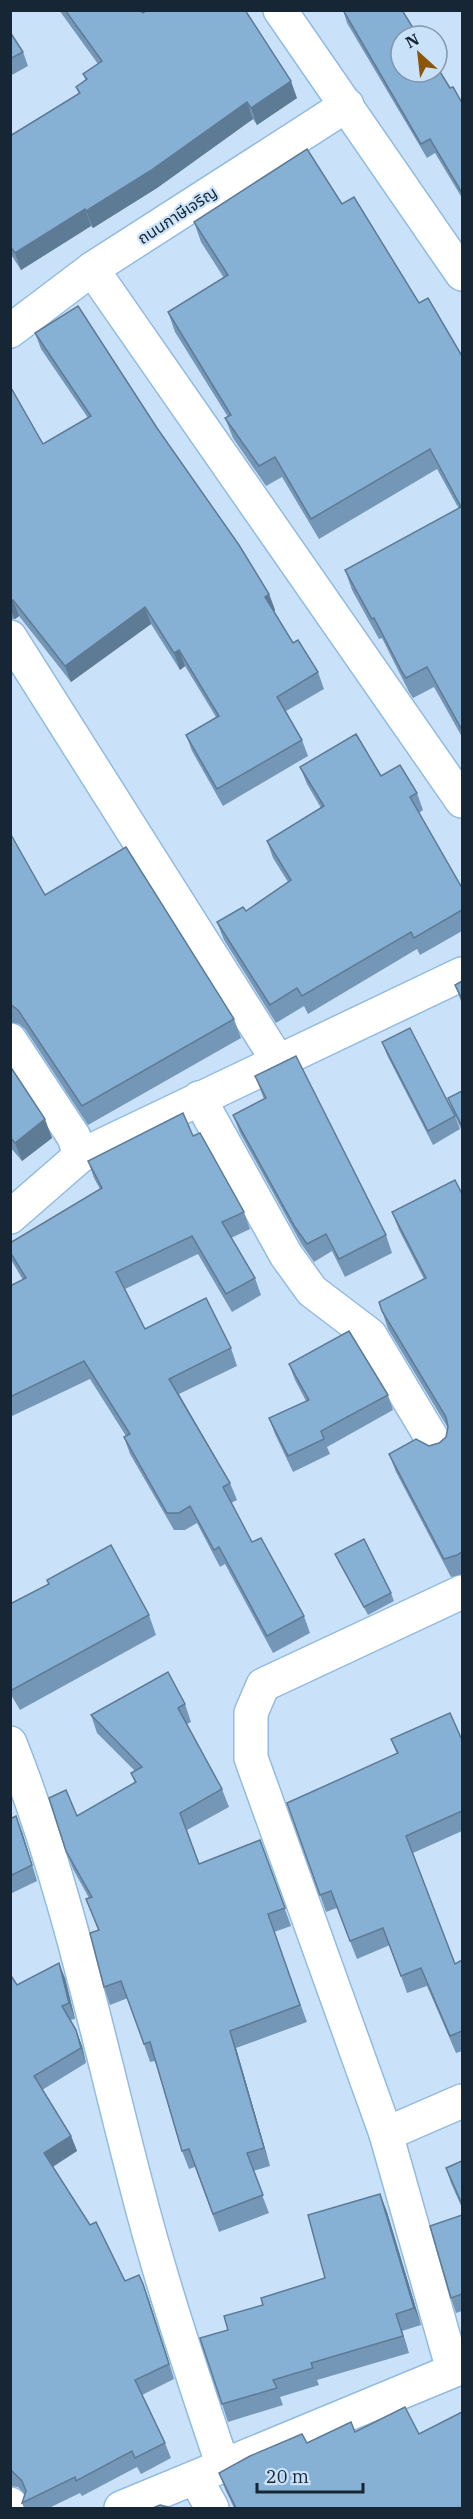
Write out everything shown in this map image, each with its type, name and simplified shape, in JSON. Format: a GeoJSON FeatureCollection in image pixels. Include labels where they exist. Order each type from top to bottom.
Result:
{"type":"FeatureCollection","features":[{"type":"Feature","properties":{"kind":"street"},"geometry":{"type":"LineString","coordinates":[[280,10],[462,274]]}},
{"type":"Feature","properties":{"kind":"street","name":"ถนนภาษีเจริญ"},"geometry":{"type":"LineString","coordinates":[[10,331],[92,270],[347,105]]}},
{"type":"Feature","properties":{"kind":"street"},"geometry":{"type":"LineString","coordinates":[[92,270],[462,801]]}},
{"type":"Feature","properties":{"kind":"street"},"geometry":{"type":"LineString","coordinates":[[10,638],[278,1061]]}},
{"type":"Feature","properties":{"kind":"street"},"geometry":{"type":"LineString","coordinates":[[10,1217],[80,1156],[462,975]]}},
{"type":"Feature","properties":{"kind":"street"},"geometry":{"type":"LineString","coordinates":[[10,1040],[74,1137],[80,1156]]}},
{"type":"Feature","properties":{"kind":"street"},"geometry":{"type":"LineString","coordinates":[[199,1098],[286,1255],[312,1291],[370,1335],[436,1445]]}},
{"type":"Feature","properties":{"kind":"street"},"geometry":{"type":"LineString","coordinates":[[121,2508],[458,2368],[386,2134],[251,1758],[251,1713],[263,1685],[462,1592]]}},
{"type":"Feature","properties":{"kind":"street"},"geometry":{"type":"LineString","coordinates":[[10,1743],[55,1866],[137,2192],[180,2338],[210,2472],[212,2508]]}},
{"type":"Feature","properties":{"kind":"street"},"geometry":{"type":"LineString","coordinates":[[386,2134],[462,2101]]}},
{"type":"Feature","properties":{"kind":"building"},"geometry":{"type":"Polygon","coordinates":[[[65,10],[140,10],[143,13],[147,10],[245,10],[291,81],[251,108],[247,102],[150,171],[15,253],[10,246],[10,136],[80,93],[76,87],[87,79],[83,74],[102,61],[65,10]]]}},
{"type":"Feature","properties":{"kind":"building"},"geometry":{"type":"Polygon","coordinates":[[[343,10],[402,10],[411,24],[389,24],[389,84],[448,84],[450,88],[453,87],[462,103],[462,193],[430,139],[421,144],[343,10]]]}},
{"type":"Feature","properties":{"kind":"building"},"geometry":{"type":"Polygon","coordinates":[[[10,32],[23,52],[10,59],[10,32]]]}},
{"type":"Feature","properties":{"kind":"building"},"geometry":{"type":"Polygon","coordinates":[[[307,149],[342,204],[354,197],[419,303],[428,298],[462,356],[462,730],[427,667],[406,678],[345,570],[461,507],[430,449],[311,519],[275,457],[259,466],[225,418],[231,415],[168,312],[228,275],[194,222],[307,149]]]}},
{"type":"Feature","properties":{"kind":"building"},"geometry":{"type":"Polygon","coordinates":[[[78,306],[157,428],[239,545],[269,594],[265,597],[293,643],[298,640],[318,672],[277,697],[302,740],[217,789],[186,735],[219,716],[179,650],[174,653],[145,607],[65,666],[13,600],[10,602],[10,386],[43,444],[91,416],[35,333],[78,306]]]}},
{"type":"Feature","properties":{"kind":"building"},"geometry":{"type":"Polygon","coordinates":[[[356,734],[381,776],[400,765],[417,793],[410,797],[462,888],[462,910],[414,938],[411,932],[302,996],[297,988],[270,1005],[217,922],[243,907],[246,911],[291,880],[267,841],[324,806],[300,767],[356,734]]]}},
{"type":"Feature","properties":{"kind":"building"},"geometry":{"type":"Polygon","coordinates":[[[10,833],[45,895],[126,847],[234,1019],[82,1106],[18,1010],[10,1004],[10,833]]]}},
{"type":"Feature","properties":{"kind":"building"},"geometry":{"type":"Polygon","coordinates":[[[462,981],[462,999],[455,985],[462,981]]]}},
{"type":"Feature","properties":{"kind":"building"},"geometry":{"type":"Polygon","coordinates":[[[410,1028],[455,1116],[428,1131],[382,1042],[410,1028]]]}},
{"type":"Feature","properties":{"kind":"building"},"geometry":{"type":"Polygon","coordinates":[[[296,1056],[386,1235],[339,1259],[326,1234],[307,1244],[295,1227],[233,1115],[266,1098],[255,1076],[296,1056]]]}},
{"type":"Feature","properties":{"kind":"building"},"geometry":{"type":"Polygon","coordinates":[[[10,1066],[45,1119],[15,1143],[10,1137],[10,1066]]]}},
{"type":"Feature","properties":{"kind":"building"},"geometry":{"type":"Polygon","coordinates":[[[462,1091],[462,1126],[448,1098],[462,1091]]]}},
{"type":"Feature","properties":{"kind":"building"},"geometry":{"type":"Polygon","coordinates":[[[183,1113],[193,1136],[200,1133],[244,1212],[222,1222],[255,1278],[226,1294],[192,1236],[116,1272],[145,1329],[206,1298],[231,1348],[169,1379],[230,1483],[223,1487],[252,1542],[261,1538],[304,1616],[267,1636],[219,1547],[214,1550],[190,1506],[179,1513],[167,1513],[124,1437],[130,1434],[84,1361],[10,1397],[10,1286],[26,1278],[10,1252],[10,1243],[102,1188],[88,1161],[183,1113]]]}},
{"type":"Feature","properties":{"kind":"building"},"geometry":{"type":"Polygon","coordinates":[[[455,1180],[462,1194],[462,1552],[444,1559],[389,1454],[416,1439],[429,1446],[439,1443],[446,1437],[448,1427],[446,1417],[382,1311],[379,1302],[426,1278],[392,1212],[455,1180]]]}},
{"type":"Feature","properties":{"kind":"building"},"geometry":{"type":"Polygon","coordinates":[[[349,1331],[388,1395],[321,1431],[324,1439],[288,1456],[269,1418],[309,1400],[289,1364],[349,1331]]]}},
{"type":"Feature","properties":{"kind":"building"},"geometry":{"type":"Polygon","coordinates":[[[364,1539],[391,1593],[364,1607],[335,1554],[364,1539]]]}},
{"type":"Feature","properties":{"kind":"building"},"geometry":{"type":"Polygon","coordinates":[[[111,1545],[149,1615],[12,1690],[10,1687],[10,1604],[49,1584],[47,1580],[111,1545]]]}},
{"type":"Feature","properties":{"kind":"building"},"geometry":{"type":"Polygon","coordinates":[[[168,1672],[185,1704],[178,1708],[222,1789],[180,1813],[199,1864],[260,1840],[285,1908],[268,1914],[300,2005],[230,2031],[264,2148],[247,2153],[263,2195],[213,2214],[189,2149],[182,2151],[150,2042],[144,2044],[121,1981],[104,1987],[90,1933],[99,1930],[86,1899],[92,1897],[66,1851],[49,1798],[66,1790],[77,1816],[136,1782],[131,1773],[142,1767],[91,1715],[168,1672]]]}},
{"type":"Feature","properties":{"kind":"building"},"geometry":{"type":"Polygon","coordinates":[[[450,1713],[462,1740],[462,1811],[406,1836],[455,1964],[462,1960],[462,2031],[450,2036],[421,1968],[401,1976],[383,1928],[350,1941],[331,1891],[320,1895],[287,1803],[398,1753],[391,1739],[450,1713]]]}},
{"type":"Feature","properties":{"kind":"building"},"geometry":{"type":"Polygon","coordinates":[[[16,1816],[32,1865],[10,1876],[10,1819],[16,1816]]]}},
{"type":"Feature","properties":{"kind":"building"},"geometry":{"type":"Polygon","coordinates":[[[59,1963],[69,2003],[62,2006],[76,2030],[81,2048],[34,2076],[71,2136],[44,2153],[90,2225],[96,2222],[125,2281],[139,2275],[143,2284],[169,2364],[135,2380],[165,2443],[135,2458],[132,2451],[76,2481],[75,2477],[22,2503],[26,2491],[22,2481],[10,2471],[10,1974],[17,1985],[59,1963]]]}},
{"type":"Feature","properties":{"kind":"building"},"geometry":{"type":"Polygon","coordinates":[[[462,2161],[462,2204],[446,2168],[462,2161]]]}},
{"type":"Feature","properties":{"kind":"building"},"geometry":{"type":"Polygon","coordinates":[[[380,2194],[414,2308],[396,2314],[403,2336],[311,2363],[313,2368],[273,2380],[277,2388],[222,2404],[200,2338],[228,2330],[224,2316],[263,2305],[261,2298],[325,2278],[308,2215],[380,2194]]]}},
{"type":"Feature","properties":{"kind":"building"},"geometry":{"type":"Polygon","coordinates":[[[462,2215],[462,2294],[451,2298],[430,2226],[462,2215]]]}},
{"type":"Feature","properties":{"kind":"building"},"geometry":{"type":"Polygon","coordinates":[[[405,2407],[419,2434],[462,2412],[462,2508],[236,2508],[219,2473],[250,2456],[302,2434],[307,2443],[351,2422],[355,2432],[405,2407]]]}},
{"type":"Feature","properties":{"kind":"building"},"geometry":{"type":"Polygon","coordinates":[[[160,2505],[172,2508],[153,2508],[160,2505]]]}}]}
